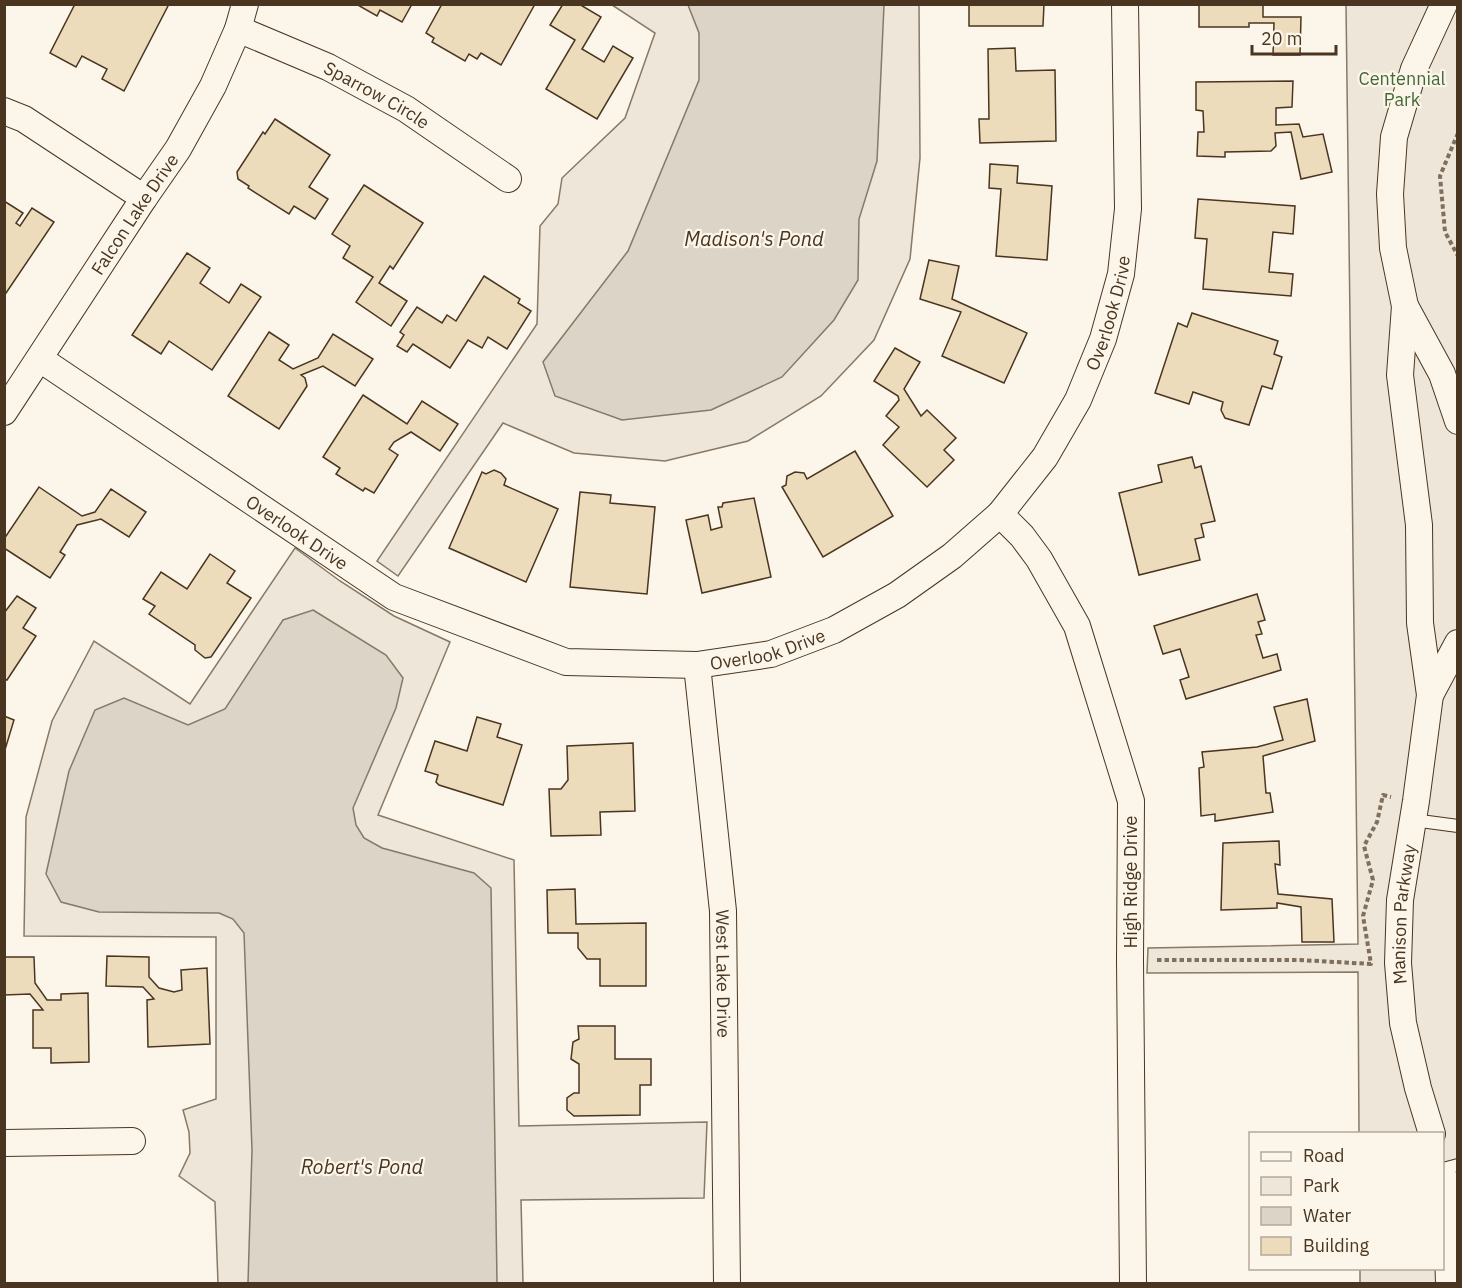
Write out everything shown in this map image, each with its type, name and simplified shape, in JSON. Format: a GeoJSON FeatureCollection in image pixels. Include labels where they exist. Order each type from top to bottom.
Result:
{"type":"FeatureCollection","features":[{"type":"Feature","properties":{"kind":"street","name":"Falcon Lake Drive"},"geometry":{"type":"LineString","coordinates":[[4,412],[178,149],[213,86],[238,29],[245,4]]}},
{"type":"Feature","properties":{"kind":"street","name":"Overlook Drive"},"geometry":{"type":"LineString","coordinates":[[40,359],[394,597],[566,662],[697,665],[771,654],[834,630],[897,595],[952,556],[1000,514],[1045,457],[1078,400],[1103,339],[1121,274],[1128,209],[1125,4]]}},
{"type":"Feature","properties":{"kind":"street","name":"Manison Parkway"},"geometry":{"type":"LineString","coordinates":[[1431,1132],[1418,1088],[1403,1023],[1398,963],[1400,900],[1415,811],[1430,695],[1420,623],[1419,525],[1400,375],[1405,306],[1393,248],[1390,194],[1394,137],[1414,69],[1444,4]]}},
{"type":"Feature","properties":{"kind":"street","name":"Sparrow Circle"},"geometry":{"type":"LineString","coordinates":[[238,29],[328,67],[406,109],[508,179]]}},
{"type":"Feature","properties":{"kind":"street"},"geometry":{"type":"LineString","coordinates":[[4,111],[24,119],[144,198]]}},
{"type":"Feature","properties":{"kind":"street","name":"Manison Parkway"},"geometry":{"type":"LineString","coordinates":[[1405,306],[1442,374],[1458,421]]}},
{"type":"Feature","properties":{"kind":"street","name":"High Ridge Drive"},"geometry":{"type":"LineString","coordinates":[[1000,514],[1022,536],[1039,559],[1077,626],[1131,801],[1133,1284]]}},
{"type":"Feature","properties":{"kind":"street","name":"Manison Parkway"},"geometry":{"type":"LineString","coordinates":[[1430,695],[1458,643]]}},
{"type":"Feature","properties":{"kind":"street","name":"West Lake Drive"},"geometry":{"type":"LineString","coordinates":[[697,665],[723,911],[727,1284]]}},
{"type":"Feature","properties":{"kind":"street"},"geometry":{"type":"LineString","coordinates":[[4,1143],[132,1141]]}},
{"type":"Feature","properties":{"kind":"street"},"geometry":{"type":"LineString","coordinates":[[1447,1171],[1458,1209]]}},
{"type":"Feature","properties":{"kind":"street"},"geometry":{"type":"LineString","coordinates":[[1447,1171],[1449,1284]]}},
{"type":"Feature","properties":{"kind":"lane"},"geometry":{"type":"LineString","coordinates":[[1415,811],[1458,826]]}},
{"type":"Feature","properties":{"kind":"path"},"geometry":{"type":"LineString","coordinates":[[1458,133],[1440,176],[1445,231],[1458,256]]}},
{"type":"Feature","properties":{"kind":"path"},"geometry":{"type":"LineString","coordinates":[[1148,960],[1300,960],[1371,964],[1363,916],[1373,880],[1364,846],[1377,822],[1383,795],[1415,811]]}},
{"type":"Feature","properties":{"kind":"green space"},"geometry":{"type":"Polygon","coordinates":[[[612,5],[919,5],[920,158],[910,259],[874,340],[821,396],[748,441],[665,461],[574,453],[503,423],[398,576],[377,561],[537,324],[540,226],[558,204],[562,178],[625,118],[655,33],[612,5]]]}},
{"type":"Feature","properties":{"kind":"green space","name":"Centennial Park"},"geometry":{"type":"Polygon","coordinates":[[[1346,5],[1457,5],[1457,1283],[1360,1283],[1360,1270],[1444,1270],[1444,1132],[1359,1132],[1358,972],[1147,973],[1148,948],[1358,944],[1346,5]]]}},
{"type":"Feature","properties":{"kind":"green space"},"geometry":{"type":"Polygon","coordinates":[[[295,548],[394,616],[450,642],[378,815],[514,860],[519,1126],[707,1122],[704,1198],[521,1200],[523,1283],[218,1283],[215,1202],[179,1176],[190,1153],[189,1132],[183,1110],[216,1099],[216,937],[24,936],[26,817],[52,721],[94,641],[190,704],[295,548]]]}},
{"type":"Feature","properties":{"kind":"water","name":"Madison's Pond"},"geometry":{"type":"Polygon","coordinates":[[[688,5],[884,5],[877,161],[859,219],[858,280],[834,320],[782,377],[711,410],[622,420],[555,396],[543,362],[628,251],[699,80],[699,33],[688,5]]]}},
{"type":"Feature","properties":{"kind":"water","name":"Robert's Pond"},"geometry":{"type":"Polygon","coordinates":[[[313,610],[386,655],[403,678],[396,708],[353,808],[356,825],[364,838],[382,848],[474,873],[491,888],[497,1283],[248,1283],[252,1150],[244,933],[233,919],[219,913],[99,912],[61,902],[46,874],[69,771],[95,710],[124,698],[188,725],[225,709],[283,620],[313,610]]]}},
{"type":"Feature","properties":{"kind":"building"},"geometry":{"type":"Polygon","coordinates":[[[75,4],[169,4],[124,91],[102,79],[107,69],[82,56],[76,67],[50,53],[75,4]]]}},
{"type":"Feature","properties":{"kind":"building"},"geometry":{"type":"Polygon","coordinates":[[[356,4],[412,4],[402,22],[380,10],[377,16],[356,4]]]}},
{"type":"Feature","properties":{"kind":"building"},"geometry":{"type":"Polygon","coordinates":[[[442,4],[535,4],[501,65],[481,53],[477,59],[469,54],[465,61],[432,42],[434,38],[426,33],[442,4]]]}},
{"type":"Feature","properties":{"kind":"building"},"geometry":{"type":"Polygon","coordinates":[[[563,4],[579,4],[601,17],[582,49],[604,62],[613,46],[633,58],[597,119],[546,89],[575,40],[550,25],[563,4]]]}},
{"type":"Feature","properties":{"kind":"building"},"geometry":{"type":"Polygon","coordinates":[[[969,4],[1044,4],[1043,26],[969,26],[969,4]]]}},
{"type":"Feature","properties":{"kind":"building"},"geometry":{"type":"Polygon","coordinates":[[[1199,4],[1263,4],[1263,17],[1301,17],[1300,55],[1273,55],[1274,23],[1249,23],[1249,27],[1199,27],[1199,4]]]}},
{"type":"Feature","properties":{"kind":"building"},"geometry":{"type":"Polygon","coordinates":[[[1015,48],[1016,71],[1055,70],[1056,141],[980,143],[979,119],[989,119],[988,49],[1015,48]]]}},
{"type":"Feature","properties":{"kind":"building"},"geometry":{"type":"Polygon","coordinates":[[[1293,81],[1292,107],[1276,108],[1276,125],[1299,124],[1303,137],[1323,134],[1332,172],[1301,179],[1291,132],[1275,133],[1276,146],[1271,151],[1225,152],[1225,157],[1197,156],[1198,132],[1204,132],[1203,111],[1196,110],[1196,82],[1293,81]]]}},
{"type":"Feature","properties":{"kind":"building"},"geometry":{"type":"Polygon","coordinates":[[[275,119],[330,155],[309,187],[328,199],[315,219],[294,206],[289,214],[238,179],[237,172],[263,132],[265,134],[275,119]]]}},
{"type":"Feature","properties":{"kind":"building"},"geometry":{"type":"Polygon","coordinates":[[[990,164],[1018,166],[1017,183],[1052,186],[1047,260],[996,256],[1001,189],[989,188],[990,164]]]}},
{"type":"Feature","properties":{"kind":"building"},"geometry":{"type":"Polygon","coordinates":[[[364,185],[423,223],[393,269],[390,266],[379,283],[407,301],[391,326],[356,302],[373,277],[343,258],[350,246],[332,234],[364,185]]]}},
{"type":"Feature","properties":{"kind":"building"},"geometry":{"type":"Polygon","coordinates":[[[1198,199],[1295,206],[1293,234],[1273,232],[1269,272],[1293,274],[1291,296],[1203,289],[1207,239],[1195,238],[1198,199]]]}},
{"type":"Feature","properties":{"kind":"building"},"geometry":{"type":"Polygon","coordinates":[[[4,201],[23,213],[16,223],[20,226],[32,208],[54,222],[4,296],[4,201]]]}},
{"type":"Feature","properties":{"kind":"building"},"geometry":{"type":"Polygon","coordinates":[[[187,253],[210,268],[200,283],[229,303],[241,284],[261,297],[212,370],[169,341],[161,354],[132,335],[187,253]]]}},
{"type":"Feature","properties":{"kind":"building"},"geometry":{"type":"Polygon","coordinates":[[[929,260],[959,266],[952,299],[1027,333],[1004,383],[942,356],[961,312],[920,299],[929,260]]]}},
{"type":"Feature","properties":{"kind":"building"},"geometry":{"type":"Polygon","coordinates":[[[484,276],[520,299],[518,303],[531,311],[507,349],[488,337],[482,348],[468,340],[450,368],[413,344],[407,352],[397,346],[404,335],[400,332],[417,307],[442,323],[447,315],[456,321],[484,276]]]}},
{"type":"Feature","properties":{"kind":"building"},"geometry":{"type":"Polygon","coordinates":[[[1192,313],[1278,341],[1274,354],[1282,357],[1272,389],[1262,386],[1249,425],[1225,418],[1221,410],[1223,402],[1193,392],[1189,404],[1155,393],[1178,323],[1187,327],[1192,313]]]}},
{"type":"Feature","properties":{"kind":"building"},"geometry":{"type":"Polygon","coordinates":[[[269,332],[289,345],[279,360],[293,369],[318,358],[333,334],[373,359],[355,386],[323,366],[301,375],[305,378],[307,386],[279,429],[228,396],[269,332]]]}},
{"type":"Feature","properties":{"kind":"building"},"geometry":{"type":"Polygon","coordinates":[[[895,348],[920,362],[904,389],[921,416],[927,410],[956,438],[944,450],[954,460],[927,487],[883,445],[899,427],[886,416],[899,400],[898,396],[874,381],[895,348]]]}},
{"type":"Feature","properties":{"kind":"building"},"geometry":{"type":"Polygon","coordinates":[[[363,395],[407,424],[422,401],[458,424],[440,451],[411,432],[394,442],[389,449],[398,455],[374,493],[365,488],[363,491],[336,474],[340,468],[323,457],[363,395]]]}},
{"type":"Feature","properties":{"kind":"building"},"geometry":{"type":"Polygon","coordinates":[[[855,451],[893,516],[823,557],[782,487],[786,485],[787,476],[795,472],[804,473],[807,479],[855,451]]]}},
{"type":"Feature","properties":{"kind":"building"},"geometry":{"type":"Polygon","coordinates":[[[1192,457],[1195,468],[1201,466],[1215,521],[1201,524],[1204,537],[1195,539],[1200,560],[1139,575],[1119,493],[1162,482],[1158,465],[1192,457]]]}},
{"type":"Feature","properties":{"kind":"building"},"geometry":{"type":"Polygon","coordinates":[[[494,470],[506,479],[504,485],[558,509],[526,582],[449,548],[482,472],[486,474],[494,470]]]}},
{"type":"Feature","properties":{"kind":"building"},"geometry":{"type":"Polygon","coordinates":[[[39,487],[82,516],[95,512],[111,489],[146,512],[129,537],[101,519],[77,525],[60,552],[65,555],[50,578],[4,548],[4,539],[39,487]]]}},
{"type":"Feature","properties":{"kind":"building"},"geometry":{"type":"Polygon","coordinates":[[[580,492],[611,495],[610,503],[655,507],[647,594],[570,587],[580,492]]]}},
{"type":"Feature","properties":{"kind":"building"},"geometry":{"type":"Polygon","coordinates":[[[754,498],[771,577],[702,593],[686,520],[708,515],[711,530],[722,527],[718,507],[722,507],[723,503],[754,498]]]}},
{"type":"Feature","properties":{"kind":"building"},"geometry":{"type":"Polygon","coordinates":[[[210,554],[235,571],[227,583],[251,598],[211,657],[205,658],[195,650],[195,645],[149,614],[155,606],[143,599],[161,572],[187,589],[210,554]]]}},
{"type":"Feature","properties":{"kind":"building"},"geometry":{"type":"Polygon","coordinates":[[[1257,594],[1265,620],[1258,622],[1262,634],[1256,635],[1263,658],[1277,654],[1281,670],[1186,699],[1180,680],[1189,677],[1180,649],[1163,654],[1154,626],[1257,594]]]}},
{"type":"Feature","properties":{"kind":"building"},"geometry":{"type":"Polygon","coordinates":[[[17,596],[36,608],[23,628],[36,636],[7,680],[4,679],[4,613],[17,596]]]}},
{"type":"Feature","properties":{"kind":"building"},"geometry":{"type":"Polygon","coordinates":[[[1307,699],[1315,741],[1263,756],[1266,793],[1270,793],[1273,812],[1215,821],[1215,814],[1201,816],[1199,768],[1204,767],[1202,752],[1257,747],[1283,740],[1274,707],[1307,699]]]}},
{"type":"Feature","properties":{"kind":"building"},"geometry":{"type":"Polygon","coordinates":[[[4,716],[14,720],[4,753],[4,716]]]}},
{"type":"Feature","properties":{"kind":"building"},"geometry":{"type":"Polygon","coordinates":[[[477,717],[501,724],[497,737],[522,745],[503,805],[439,785],[436,782],[438,775],[425,771],[435,741],[467,751],[477,717]]]}},
{"type":"Feature","properties":{"kind":"building"},"geometry":{"type":"Polygon","coordinates":[[[633,743],[635,811],[600,812],[601,835],[551,836],[549,789],[561,789],[568,780],[567,746],[633,743]]]}},
{"type":"Feature","properties":{"kind":"building"},"geometry":{"type":"Polygon","coordinates":[[[1279,841],[1280,865],[1275,864],[1278,894],[1332,899],[1334,942],[1302,942],[1301,907],[1277,903],[1277,908],[1221,910],[1223,843],[1279,841]]]}},
{"type":"Feature","properties":{"kind":"building"},"geometry":{"type":"Polygon","coordinates":[[[575,889],[576,924],[646,923],[646,986],[600,986],[600,959],[587,959],[578,948],[578,933],[548,933],[547,890],[575,889]]]}},
{"type":"Feature","properties":{"kind":"building"},"geometry":{"type":"Polygon","coordinates":[[[107,956],[149,957],[149,977],[159,988],[174,992],[182,990],[181,970],[207,968],[210,1044],[148,1047],[147,1000],[154,999],[143,987],[106,986],[107,956]]]}},
{"type":"Feature","properties":{"kind":"building"},"geometry":{"type":"Polygon","coordinates":[[[4,957],[34,957],[35,983],[47,1000],[61,1000],[61,994],[88,993],[89,1062],[51,1063],[51,1048],[33,1048],[33,1010],[43,1010],[30,994],[4,995],[4,957]]]}},
{"type":"Feature","properties":{"kind":"building"},"geometry":{"type":"Polygon","coordinates":[[[578,1026],[615,1026],[615,1059],[651,1059],[651,1085],[640,1085],[640,1115],[574,1116],[567,1110],[567,1098],[574,1093],[579,1093],[579,1064],[571,1059],[573,1042],[579,1039],[578,1026]]]}}]}
